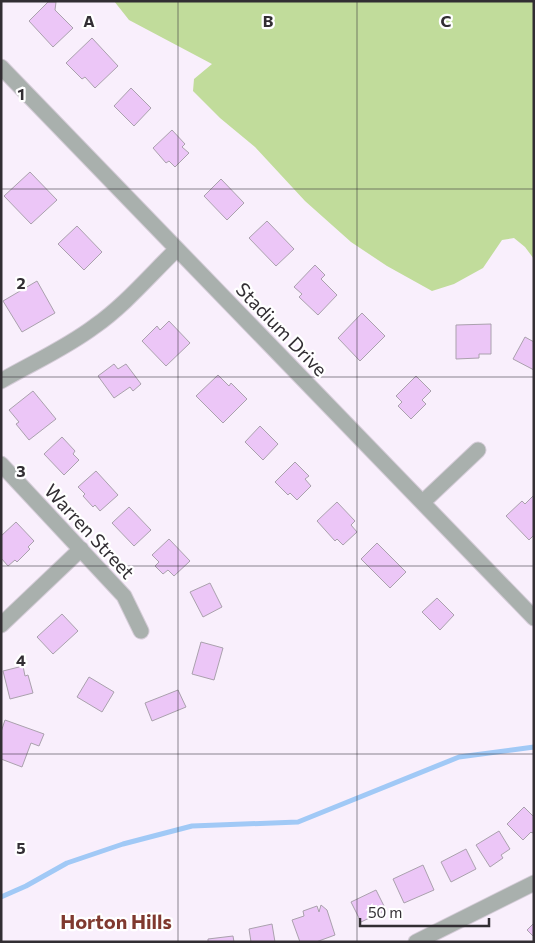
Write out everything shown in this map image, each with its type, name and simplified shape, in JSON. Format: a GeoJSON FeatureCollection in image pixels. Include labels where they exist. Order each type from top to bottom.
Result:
{"type":"FeatureCollection","features":[{"type":"Feature","properties":{"kind":"street","name":"Stadium Drive"},"geometry":{"type":"LineString","coordinates":[[1,67],[534,618]]}},
{"type":"Feature","properties":{"kind":"street"},"geometry":{"type":"LineString","coordinates":[[1,381],[55,352],[108,317],[177,249]]}},
{"type":"Feature","properties":{"kind":"street"},"geometry":{"type":"LineString","coordinates":[[423,502],[478,450]]}},
{"type":"Feature","properties":{"kind":"street","name":"Warren Street"},"geometry":{"type":"LineString","coordinates":[[1,464],[124,596],[141,631]]}},
{"type":"Feature","properties":{"kind":"street"},"geometry":{"type":"LineString","coordinates":[[1,625],[80,549]]}},
{"type":"Feature","properties":{"kind":"street"},"geometry":{"type":"LineString","coordinates":[[416,942],[534,883]]}},
{"type":"Feature","properties":{"kind":"green space"},"geometry":{"type":"Polygon","coordinates":[[[114,1],[534,1],[534,259],[525,247],[514,238],[502,240],[483,268],[454,284],[432,291],[387,266],[351,242],[305,201],[255,147],[220,118],[193,91],[194,79],[212,64],[129,20],[114,1]]]}},
{"type":"Feature","properties":{"kind":"building"},"geometry":{"type":"Polygon","coordinates":[[[48,2],[56,2],[55,10],[73,28],[53,47],[29,21],[48,2]]]}},
{"type":"Feature","properties":{"kind":"building"},"geometry":{"type":"Polygon","coordinates":[[[92,38],[118,66],[95,88],[85,77],[82,79],[66,63],[92,38]]]}},
{"type":"Feature","properties":{"kind":"building"},"geometry":{"type":"Polygon","coordinates":[[[131,88],[151,108],[134,126],[114,106],[131,88]]]}},
{"type":"Feature","properties":{"kind":"building"},"geometry":{"type":"Polygon","coordinates":[[[172,130],[185,144],[182,147],[189,153],[175,167],[169,161],[166,163],[153,148],[172,130]]]}},
{"type":"Feature","properties":{"kind":"building"},"geometry":{"type":"Polygon","coordinates":[[[30,172],[57,200],[31,224],[4,196],[30,172]]]}},
{"type":"Feature","properties":{"kind":"building"},"geometry":{"type":"Polygon","coordinates":[[[221,179],[244,203],[227,220],[204,196],[221,179]]]}},
{"type":"Feature","properties":{"kind":"building"},"geometry":{"type":"Polygon","coordinates":[[[267,221],[294,249],[276,266],[249,238],[267,221]]]}},
{"type":"Feature","properties":{"kind":"building"},"geometry":{"type":"Polygon","coordinates":[[[77,226],[102,252],[84,270],[58,244],[77,226]]]}},
{"type":"Feature","properties":{"kind":"building"},"geometry":{"type":"Polygon","coordinates":[[[315,265],[325,275],[321,279],[337,295],[318,315],[299,297],[302,294],[294,287],[315,265]]]}},
{"type":"Feature","properties":{"kind":"building"},"geometry":{"type":"Polygon","coordinates":[[[37,281],[55,313],[22,332],[3,301],[37,281]]]}},
{"type":"Feature","properties":{"kind":"building"},"geometry":{"type":"Polygon","coordinates":[[[362,313],[385,336],[360,361],[338,338],[362,313]]]}},
{"type":"Feature","properties":{"kind":"building"},"geometry":{"type":"Polygon","coordinates":[[[169,321],[190,343],[166,366],[142,341],[157,326],[160,330],[169,321]]]}},
{"type":"Feature","properties":{"kind":"building"},"geometry":{"type":"Polygon","coordinates":[[[491,324],[491,354],[479,354],[479,358],[456,359],[456,325],[491,324]]]}},
{"type":"Feature","properties":{"kind":"building"},"geometry":{"type":"Polygon","coordinates":[[[525,337],[534,342],[534,370],[513,359],[525,337]]]}},
{"type":"Feature","properties":{"kind":"building"},"geometry":{"type":"Polygon","coordinates":[[[114,364],[118,369],[126,364],[141,384],[133,391],[130,387],[114,398],[98,376],[114,364]]]}},
{"type":"Feature","properties":{"kind":"building"},"geometry":{"type":"Polygon","coordinates":[[[218,375],[229,386],[231,383],[247,399],[223,423],[196,396],[218,375]]]}},
{"type":"Feature","properties":{"kind":"building"},"geometry":{"type":"Polygon","coordinates":[[[416,376],[431,391],[422,400],[426,404],[411,419],[398,406],[402,402],[396,396],[416,376]]]}},
{"type":"Feature","properties":{"kind":"building"},"geometry":{"type":"Polygon","coordinates":[[[33,391],[56,419],[29,440],[16,424],[19,422],[9,410],[33,391]]]}},
{"type":"Feature","properties":{"kind":"building"},"geometry":{"type":"Polygon","coordinates":[[[260,426],[278,444],[263,460],[245,442],[260,426]]]}},
{"type":"Feature","properties":{"kind":"building"},"geometry":{"type":"Polygon","coordinates":[[[62,437],[75,451],[73,454],[79,460],[64,475],[44,454],[62,437]]]}},
{"type":"Feature","properties":{"kind":"building"},"geometry":{"type":"Polygon","coordinates":[[[295,462],[309,476],[305,479],[311,486],[297,500],[290,493],[288,495],[275,482],[295,462]]]}},
{"type":"Feature","properties":{"kind":"building"},"geometry":{"type":"Polygon","coordinates":[[[96,471],[118,495],[100,511],[95,505],[93,507],[78,487],[96,471]]]}},
{"type":"Feature","properties":{"kind":"building"},"geometry":{"type":"Polygon","coordinates":[[[534,495],[534,535],[529,540],[506,516],[522,501],[525,504],[534,495]]]}},
{"type":"Feature","properties":{"kind":"building"},"geometry":{"type":"Polygon","coordinates":[[[337,502],[355,521],[351,525],[357,532],[343,545],[337,539],[335,541],[317,521],[337,502]]]}},
{"type":"Feature","properties":{"kind":"building"},"geometry":{"type":"Polygon","coordinates":[[[129,507],[151,530],[134,546],[112,523],[129,507]]]}},
{"type":"Feature","properties":{"kind":"building"},"geometry":{"type":"Polygon","coordinates":[[[16,522],[34,541],[28,547],[30,549],[17,562],[15,560],[8,566],[1,558],[1,536],[16,522]]]}},
{"type":"Feature","properties":{"kind":"building"},"geometry":{"type":"Polygon","coordinates":[[[169,539],[190,561],[174,576],[168,570],[163,574],[155,566],[159,562],[152,555],[169,539]]]}},
{"type":"Feature","properties":{"kind":"building"},"geometry":{"type":"Polygon","coordinates":[[[377,543],[406,572],[390,588],[361,559],[377,543]]]}},
{"type":"Feature","properties":{"kind":"building"},"geometry":{"type":"Polygon","coordinates":[[[210,583],[222,607],[203,617],[190,592],[210,583]]]}},
{"type":"Feature","properties":{"kind":"building"},"geometry":{"type":"Polygon","coordinates":[[[437,598],[454,615],[440,630],[422,612],[437,598]]]}},
{"type":"Feature","properties":{"kind":"building"},"geometry":{"type":"Polygon","coordinates":[[[62,614],[78,631],[53,654],[37,637],[62,614]]]}},
{"type":"Feature","properties":{"kind":"building"},"geometry":{"type":"Polygon","coordinates":[[[201,642],[223,648],[214,680],[192,674],[201,642]]]}},
{"type":"Feature","properties":{"kind":"building"},"geometry":{"type":"Polygon","coordinates":[[[23,666],[25,676],[28,675],[33,693],[10,699],[3,671],[23,666]]]}},
{"type":"Feature","properties":{"kind":"building"},"geometry":{"type":"Polygon","coordinates":[[[89,677],[114,692],[102,712],[77,697],[89,677]]]}},
{"type":"Feature","properties":{"kind":"building"},"geometry":{"type":"Polygon","coordinates":[[[178,690],[186,707],[152,721],[145,703],[178,690]]]}},
{"type":"Feature","properties":{"kind":"building"},"geometry":{"type":"Polygon","coordinates":[[[5,720],[44,734],[39,746],[31,743],[22,767],[1,759],[1,732],[5,720]]]}},
{"type":"Feature","properties":{"kind":"building"},"geometry":{"type":"Polygon","coordinates":[[[524,807],[534,817],[534,832],[531,832],[523,840],[507,824],[524,807]]]}},
{"type":"Feature","properties":{"kind":"building"},"geometry":{"type":"Polygon","coordinates":[[[499,831],[510,849],[501,855],[503,858],[490,867],[476,845],[499,831]]]}},
{"type":"Feature","properties":{"kind":"building"},"geometry":{"type":"Polygon","coordinates":[[[466,849],[476,869],[451,882],[441,862],[466,849]]]}},
{"type":"Feature","properties":{"kind":"building"},"geometry":{"type":"Polygon","coordinates":[[[423,865],[434,890],[404,903],[393,879],[423,865]]]}},
{"type":"Feature","properties":{"kind":"building"},"geometry":{"type":"Polygon","coordinates":[[[376,890],[386,910],[361,922],[351,902],[376,890]]]}},
{"type":"Feature","properties":{"kind":"building"},"geometry":{"type":"Polygon","coordinates":[[[321,905],[327,910],[335,935],[316,942],[300,942],[292,920],[304,916],[303,911],[317,906],[319,912],[321,905]]]}},
{"type":"Feature","properties":{"kind":"building"},"geometry":{"type":"Polygon","coordinates":[[[534,923],[534,937],[527,930],[534,923]]]}},
{"type":"Feature","properties":{"kind":"building"},"geometry":{"type":"Polygon","coordinates":[[[272,924],[275,942],[251,942],[249,929],[272,924]]]}},
{"type":"Feature","properties":{"kind":"building"},"geometry":{"type":"Polygon","coordinates":[[[233,936],[234,942],[208,942],[208,939],[233,936]]]}},
{"type":"Feature","properties":{"kind":"waterway"},"geometry":{"type":"LineString","coordinates":[[1,897],[26,886],[67,863],[123,844],[192,826],[298,822],[459,757],[534,747]]}},
{"type":"Feature","properties":{"kind":"district","name":"Horton Hills"},"geometry":{"type":"Point","coordinates":[116,921]}}]}
